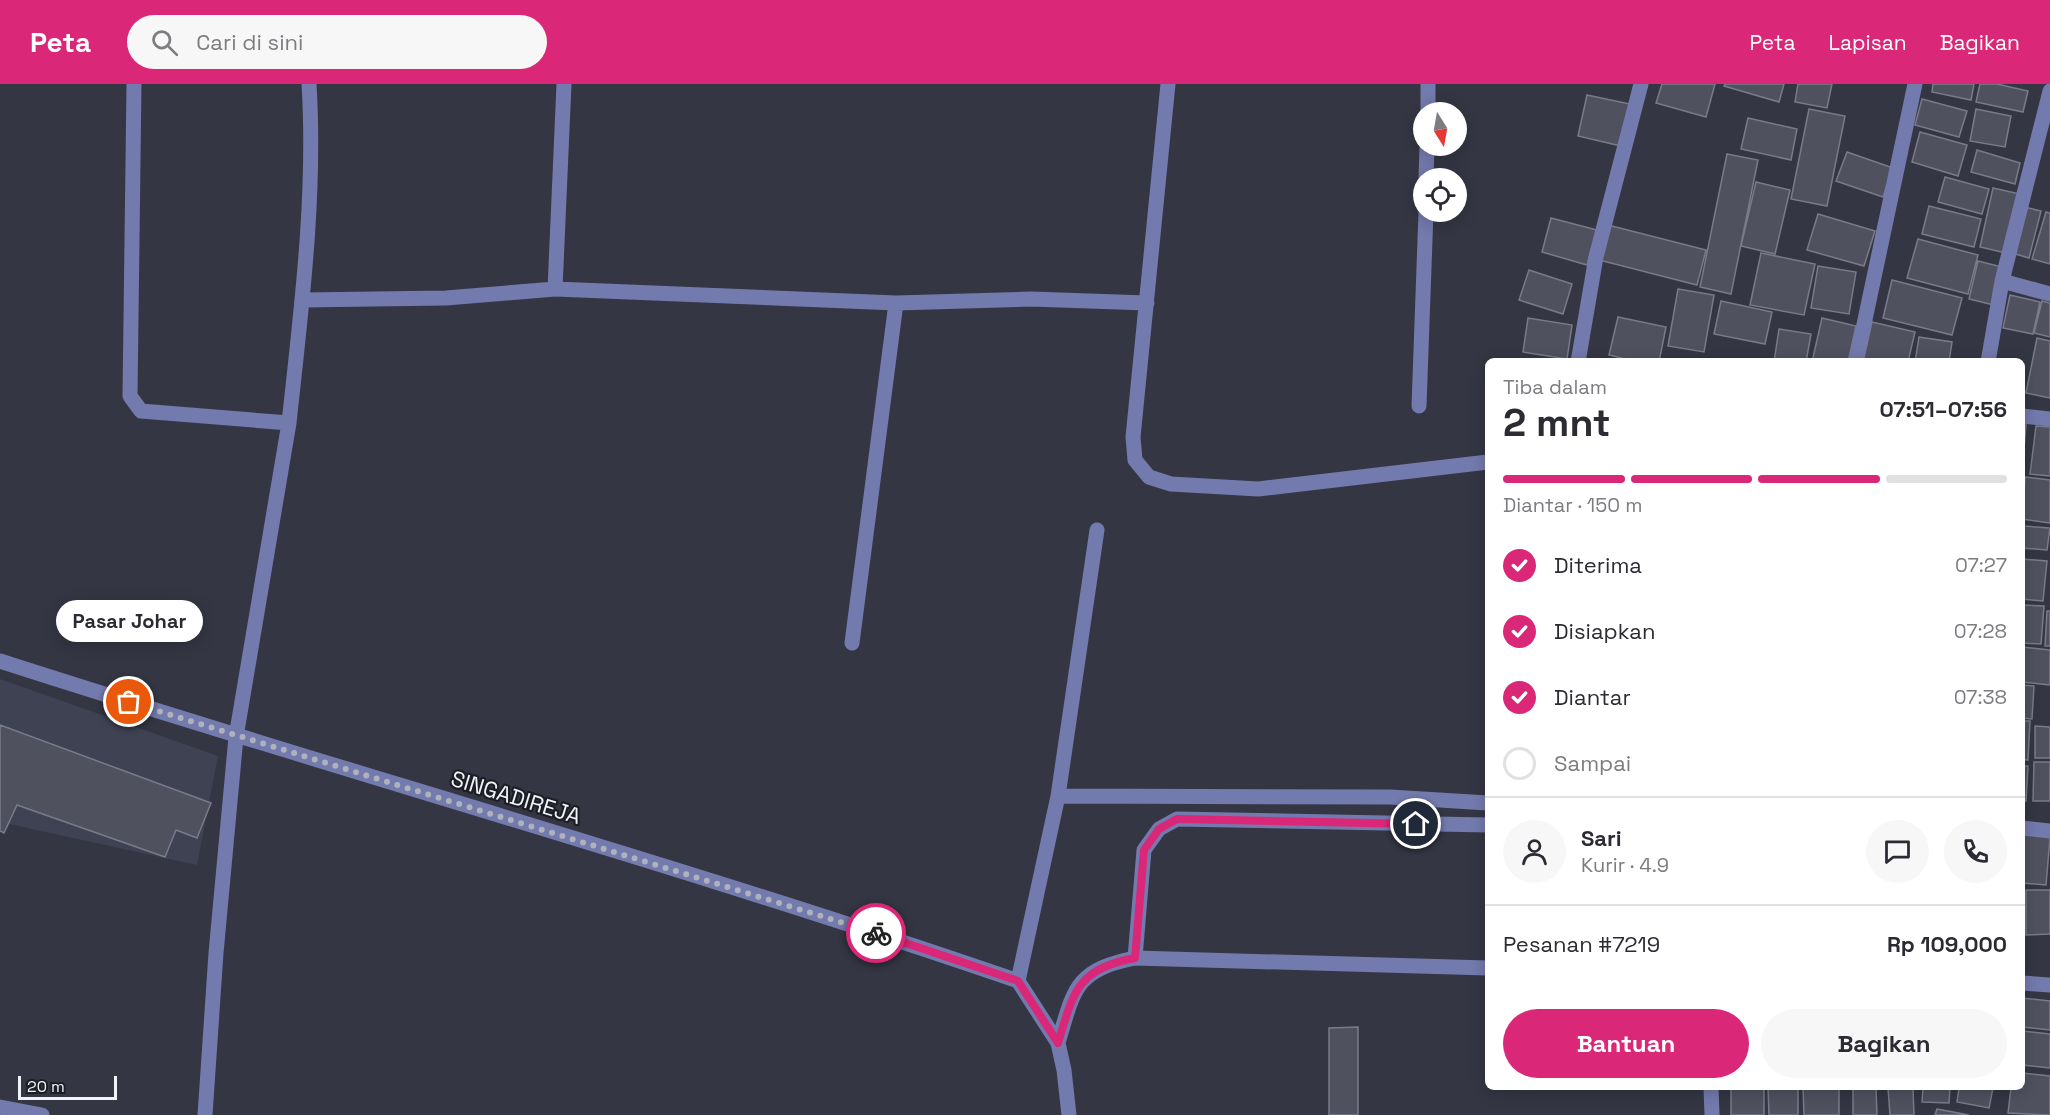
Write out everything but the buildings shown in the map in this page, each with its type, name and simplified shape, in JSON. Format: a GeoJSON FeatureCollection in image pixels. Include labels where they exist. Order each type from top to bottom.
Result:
{"type":"FeatureCollection","features":[{"type":"Feature","properties":{"kind":"street"},"geometry":{"type":"LineString","coordinates":[[134,84],[130,396],[141,411],[289,423]]}},
{"type":"Feature","properties":{"kind":"street"},"geometry":{"type":"LineString","coordinates":[[205,1115],[216,953],[236,737],[289,423],[302,300],[308,193],[309,84]]}},
{"type":"Feature","properties":{"kind":"street"},"geometry":{"type":"LineString","coordinates":[[555,289],[562,187],[564,84]]}},
{"type":"Feature","properties":{"kind":"street"},"geometry":{"type":"LineString","coordinates":[[1168,84],[1133,437],[1135,460],[1149,477],[1171,483],[1258,489],[1485,462]]}},
{"type":"Feature","properties":{"kind":"street"},"geometry":{"type":"LineString","coordinates":[[1428,84],[1428,102]]}},
{"type":"Feature","properties":{"kind":"street"},"geometry":{"type":"LineString","coordinates":[[1579,358],[1596,257],[1641,84]]}},
{"type":"Feature","properties":{"kind":"street"},"geometry":{"type":"LineString","coordinates":[[1857,358],[1915,84]]}},
{"type":"Feature","properties":{"kind":"street"},"geometry":{"type":"LineString","coordinates":[[1989,358],[2002,281],[2050,91]]}},
{"type":"Feature","properties":{"kind":"street"},"geometry":{"type":"LineString","coordinates":[[1419,406],[1426,222]]}},
{"type":"Feature","properties":{"kind":"street"},"geometry":{"type":"LineString","coordinates":[[2002,281],[2050,294]]}},
{"type":"Feature","properties":{"kind":"street"},"geometry":{"type":"LineString","coordinates":[[302,300],[446,298],[555,289],[896,303],[1031,299],[1147,303]]}},
{"type":"Feature","properties":{"kind":"street"},"geometry":{"type":"LineString","coordinates":[[852,643],[896,303]]}},
{"type":"Feature","properties":{"kind":"street"},"geometry":{"type":"LineString","coordinates":[[2025,416],[2050,419]]}},
{"type":"Feature","properties":{"kind":"street"},"geometry":{"type":"LineString","coordinates":[[1069,1115],[1064,1070],[1058,1043],[1018,981],[1058,796],[1097,530]]}},
{"type":"Feature","properties":{"kind":"street","name":"SINGADIREJA"},"geometry":{"type":"LineString","coordinates":[[0,661],[236,737],[428,793],[917,946],[1018,981]]}},
{"type":"Feature","properties":{"kind":"street"},"geometry":{"type":"LineString","coordinates":[[1058,796],[1390,797],[1485,803]]}},
{"type":"Feature","properties":{"kind":"street"},"geometry":{"type":"LineString","coordinates":[[1135,958],[1144,850],[1159,829],[1177,819],[1485,825]]}},
{"type":"Feature","properties":{"kind":"street"},"geometry":{"type":"LineString","coordinates":[[2025,828],[2050,831]]}},
{"type":"Feature","properties":{"kind":"street"},"geometry":{"type":"LineString","coordinates":[[1058,1043],[1071,1000],[1085,977],[1106,964],[1135,958],[1485,968]]}},
{"type":"Feature","properties":{"kind":"street"},"geometry":{"type":"LineString","coordinates":[[2025,983],[2050,985]]}},
{"type":"Feature","properties":{"kind":"street"},"geometry":{"type":"LineString","coordinates":[[1711,1090],[1712,1115]]}},
{"type":"Feature","properties":{"kind":"street"},"geometry":{"type":"LineString","coordinates":[[0,1107],[42,1115]]}},
{"type":"Feature","properties":{"kind":"shaded area"},"geometry":{"type":"Polygon","coordinates":[[[0,679],[218,756],[197,865],[0,822],[0,679]]]}},
{"type":"Feature","properties":{"kind":"way so far"},"geometry":{"type":"LineString","coordinates":[[129,702],[236,737],[406,786],[876,933]]}},
{"type":"Feature","properties":{"kind":"place","name":"Pasar Johar"},"geometry":{"type":"Point","coordinates":[129,702]}},
{"type":"Feature","properties":{"kind":"route"},"geometry":{"type":"LineString","coordinates":[[876,933],[1018,981],[1058,1043],[1071,1000],[1085,977],[1106,964],[1135,958],[1144,850],[1159,829],[1177,819],[1416,824]]}}]}
